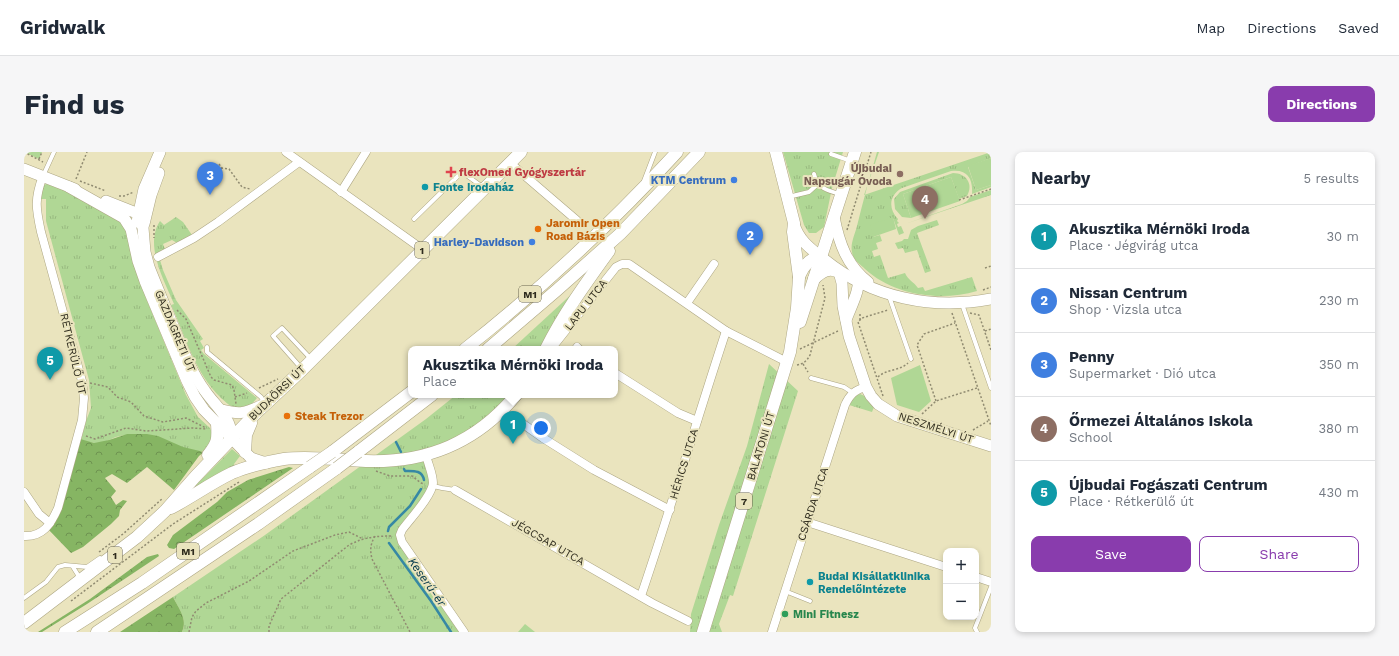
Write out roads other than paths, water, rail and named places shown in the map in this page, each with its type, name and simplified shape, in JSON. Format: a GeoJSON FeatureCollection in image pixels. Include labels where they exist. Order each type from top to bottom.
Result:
{"type":"FeatureCollection","features":[{"type":"Feature","properties":{"kind":"main road","name":"BUDAÖRSI ÚT"},"geometry":{"type":"LineString","coordinates":[[24,623],[74,586],[154,522],[232,438],[521,152]]}},
{"type":"Feature","properties":{"kind":"main road","name":"M1"},"geometry":{"type":"LineString","coordinates":[[469,346],[558,270],[594,237],[677,152]]}},
{"type":"Feature","properties":{"kind":"main road","name":"M1"},"geometry":{"type":"LineString","coordinates":[[492,346],[558,290],[620,234],[699,152]]}},
{"type":"Feature","properties":{"kind":"main road","name":"7"},"geometry":{"type":"LineString","coordinates":[[776,152],[794,223],[793,232],[799,277],[791,355]]}},
{"type":"Feature","properties":{"kind":"main road","name":"7"},"geometry":{"type":"LineString","coordinates":[[791,355],[821,257],[855,157]]}},
{"type":"Feature","properties":{"kind":"main road"},"geometry":{"type":"LineString","coordinates":[[547,346],[556,328],[575,297],[620,234]]}},
{"type":"Feature","properties":{"kind":"main road"},"geometry":{"type":"LineString","coordinates":[[799,277],[801,270],[806,263],[814,258],[821,257]]}},
{"type":"Feature","properties":{"kind":"main road"},"geometry":{"type":"LineString","coordinates":[[814,279],[818,274],[825,270],[832,269],[839,272]]}},
{"type":"Feature","properties":{"kind":"main road","name":"BALATONI ÚT"},"geometry":{"type":"LineString","coordinates":[[703,632],[791,355]]}},
{"type":"Feature","properties":{"kind":"main road","name":"M1"},"geometry":{"type":"LineString","coordinates":[[65,632],[142,583],[332,452],[408,394]]}},
{"type":"Feature","properties":{"kind":"main road","name":"M1"},"geometry":{"type":"LineString","coordinates":[[97,632],[258,524],[337,468],[428,398]]}},
{"type":"Feature","properties":{"kind":"main road","name":"1"},"geometry":{"type":"LineString","coordinates":[[165,511],[232,473],[266,463],[286,459],[304,458],[390,460],[426,455],[451,446],[469,437],[490,422],[513,398]]}},
{"type":"Feature","properties":{"kind":"main road"},"geometry":{"type":"LineString","coordinates":[[245,452],[246,435],[261,409]]}},
{"type":"Feature","properties":{"kind":"main road"},"geometry":{"type":"LineString","coordinates":[[195,477],[202,463],[216,446],[217,436],[212,427]]}},
{"type":"Feature","properties":{"kind":"street"},"geometry":{"type":"LineString","coordinates":[[115,200],[131,203],[136,200],[143,192],[160,152]]}},
{"type":"Feature","properties":{"kind":"street"},"geometry":{"type":"LineString","coordinates":[[143,219],[166,152]]}},
{"type":"Feature","properties":{"kind":"street"},"geometry":{"type":"LineString","coordinates":[[286,152],[422,249]]}},
{"type":"Feature","properties":{"kind":"street"},"geometry":{"type":"LineString","coordinates":[[341,192],[366,152]]}},
{"type":"Feature","properties":{"kind":"street"},"geometry":{"type":"LineString","coordinates":[[158,257],[194,238],[218,222],[299,162]]}},
{"type":"Feature","properties":{"kind":"street"},"geometry":{"type":"LineString","coordinates":[[510,163],[581,224]]}},
{"type":"Feature","properties":{"kind":"street","name":"GAZDAGRÉTI ÚT"},"geometry":{"type":"LineString","coordinates":[[24,169],[42,176],[72,183],[115,200],[143,219]]}},
{"type":"Feature","properties":{"kind":"street","name":"RÉTKERÜLŐ ÚT"},"geometry":{"type":"LineString","coordinates":[[24,536],[37,534],[47,528],[58,508],[82,420],[84,398],[82,381],[36,209],[36,200],[42,176]]}},
{"type":"Feature","properties":{"kind":"street","name":"GAZDAGRÉTI ÚT"},"geometry":{"type":"LineString","coordinates":[[72,183],[128,222],[145,282],[187,381],[212,427],[232,438],[251,458],[266,463]]}},
{"type":"Feature","properties":{"kind":"street"},"geometry":{"type":"LineString","coordinates":[[143,192],[143,219]]}},
{"type":"Feature","properties":{"kind":"street"},"geometry":{"type":"LineString","coordinates":[[103,206],[143,219]]}},
{"type":"Feature","properties":{"kind":"street"},"geometry":{"type":"LineString","coordinates":[[834,217],[845,254],[858,278]]}},
{"type":"Feature","properties":{"kind":"street","name":"GAZDAGRÉTI ÚT"},"geometry":{"type":"LineString","coordinates":[[137,254],[136,228],[143,219]]}},
{"type":"Feature","properties":{"kind":"street","name":"GAZDAGRÉTI ÚT"},"geometry":{"type":"LineString","coordinates":[[143,219],[145,252],[149,268],[187,360],[206,393],[222,410],[228,420],[232,438]]}},
{"type":"Feature","properties":{"kind":"street"},"geometry":{"type":"LineString","coordinates":[[794,223],[800,238],[807,246],[839,272],[858,278],[884,293],[928,303],[962,303],[991,299]]}},
{"type":"Feature","properties":{"kind":"street","name":"LAPU UTCA"},"geometry":{"type":"LineString","coordinates":[[553,346],[616,267],[622,264],[629,264],[686,304]]}},
{"type":"Feature","properties":{"kind":"street"},"geometry":{"type":"LineString","coordinates":[[714,264],[686,304],[726,331],[791,355]]}},
{"type":"Feature","properties":{"kind":"street","name":"NESZMÉLYI ÚT"},"geometry":{"type":"LineString","coordinates":[[839,272],[842,283],[843,306],[849,336],[866,387],[871,396],[878,404],[897,416],[991,446]]}},
{"type":"Feature","properties":{"kind":"street","name":"NESZMÉLYI ÚT"},"geometry":{"type":"LineString","coordinates":[[846,320],[858,278]]}},
{"type":"Feature","properties":{"kind":"street","name":"HÉRICS UTCA"},"geometry":{"type":"LineString","coordinates":[[641,596],[670,510],[726,331]]}},
{"type":"Feature","properties":{"kind":"street"},"geometry":{"type":"LineString","coordinates":[[618,375],[678,413],[697,421]]}},
{"type":"Feature","properties":{"kind":"street"},"geometry":{"type":"LineString","coordinates":[[853,393],[866,387]]}},
{"type":"Feature","properties":{"kind":"street","name":"CSÁRDA UTCA"},"geometry":{"type":"LineString","coordinates":[[772,632],[842,412],[849,397],[853,393]]}},
{"type":"Feature","properties":{"kind":"street"},"geometry":{"type":"LineString","coordinates":[[222,410],[241,414],[261,409]]}},
{"type":"Feature","properties":{"kind":"street"},"geometry":{"type":"LineString","coordinates":[[516,419],[594,470],[670,510]]}},
{"type":"Feature","properties":{"kind":"street"},"geometry":{"type":"LineString","coordinates":[[426,455],[433,480],[433,486],[400,535],[402,542],[464,632]]}},
{"type":"Feature","properties":{"kind":"street","name":"JÉGCSAP UTCA"},"geometry":{"type":"LineString","coordinates":[[455,490],[652,603],[688,621]]}},
{"type":"Feature","properties":{"kind":"street"},"geometry":{"type":"LineString","coordinates":[[24,492],[39,514],[50,523]]}},
{"type":"Feature","properties":{"kind":"street"},"geometry":{"type":"LineString","coordinates":[[808,522],[943,566]]}},
{"type":"Feature","properties":{"kind":"street"},"geometry":{"type":"LineString","coordinates":[[979,578],[991,582]]}},
{"type":"Feature","properties":{"kind":"lane"},"geometry":{"type":"LineString","coordinates":[[42,176],[54,152]]}},
{"type":"Feature","properties":{"kind":"lane"},"geometry":{"type":"LineString","coordinates":[[638,193],[655,152]]}},
{"type":"Feature","properties":{"kind":"lane"},"geometry":{"type":"LineString","coordinates":[[831,154],[855,157]]}},
{"type":"Feature","properties":{"kind":"lane"},"geometry":{"type":"LineString","coordinates":[[414,219],[462,172],[484,188]]}},
{"type":"Feature","properties":{"kind":"lane"},"geometry":{"type":"LineString","coordinates":[[814,174],[818,184],[826,190],[842,195]]}},
{"type":"Feature","properties":{"kind":"lane"},"geometry":{"type":"LineString","coordinates":[[787,197],[806,193],[818,184]]}},
{"type":"Feature","properties":{"kind":"lane"},"geometry":{"type":"LineString","coordinates":[[884,293],[911,360]]}},
{"type":"Feature","properties":{"kind":"lane"},"geometry":{"type":"LineString","coordinates":[[962,303],[991,388]]}},
{"type":"Feature","properties":{"kind":"lane"},"geometry":{"type":"LineString","coordinates":[[302,370],[273,336],[282,328],[312,360]]}},
{"type":"Feature","properties":{"kind":"lane"},"geometry":{"type":"LineString","coordinates":[[207,347],[207,352],[261,397],[261,409]]}},
{"type":"Feature","properties":{"kind":"lane"},"geometry":{"type":"LineString","coordinates":[[811,378],[844,387],[853,393]]}},
{"type":"Feature","properties":{"kind":"lane","name":"JÉGCSAP UTCA"},"geometry":{"type":"LineString","coordinates":[[433,486],[455,490]]}},
{"type":"Feature","properties":{"kind":"lane"},"geometry":{"type":"LineString","coordinates":[[132,534],[142,527],[154,522]]}},
{"type":"Feature","properties":{"kind":"lane"},"geometry":{"type":"LineString","coordinates":[[24,598],[46,582],[58,567],[65,565],[73,567],[87,567],[106,553]]}},
{"type":"Feature","properties":{"kind":"lane"},"geometry":{"type":"LineString","coordinates":[[73,567],[78,575],[74,586]]}},
{"type":"Feature","properties":{"kind":"lane"},"geometry":{"type":"LineString","coordinates":[[976,632],[975,628],[991,587]]}},
{"type":"Feature","properties":{"kind":"lane"},"geometry":{"type":"LineString","coordinates":[[785,591],[810,601]]}},
{"type":"Feature","properties":{"kind":"waterway","name":"Keserű-ér"},"geometry":{"type":"LineString","coordinates":[[396,442],[401,452]]}},
{"type":"Feature","properties":{"kind":"waterway","name":"Keserű-ér"},"geometry":{"type":"LineString","coordinates":[[404,469],[405,471],[414,471],[421,474],[424,480]]}},
{"type":"Feature","properties":{"kind":"waterway","name":"Keserű-ér"},"geometry":{"type":"LineString","coordinates":[[388,531],[389,527],[410,506],[421,489]]}},
{"type":"Feature","properties":{"kind":"waterway","name":"Keserű-ér"},"geometry":{"type":"LineString","coordinates":[[389,543],[431,601],[451,632]]}},
{"type":"Feature","properties":{"kind":"place","name":"flexOmed Gyógyszertár"},"geometry":{"type":"Point","coordinates":[451,172]}},
{"type":"Feature","properties":{"kind":"place","name":"Újbudai Napsugár Óvoda"},"geometry":{"type":"Point","coordinates":[900,174]}},
{"type":"Feature","properties":{"kind":"place","name":"KTM Centrum"},"geometry":{"type":"Point","coordinates":[734,180]}},
{"type":"Feature","properties":{"kind":"place","name":"Fonte Irodaház"},"geometry":{"type":"Point","coordinates":[425,187]}},
{"type":"Feature","properties":{"kind":"place","name":"Penny"},"geometry":{"type":"Point","coordinates":[210,195]}},
{"type":"Feature","properties":{"kind":"place","name":"Őrmezei Általános Iskola"},"geometry":{"type":"Point","coordinates":[925,219]}},
{"type":"Feature","properties":{"kind":"place","name":"Jaromir Open Road Bázis"},"geometry":{"type":"Point","coordinates":[538,229]}},
{"type":"Feature","properties":{"kind":"place","name":"Harley-Davidson"},"geometry":{"type":"Point","coordinates":[532,242]}},
{"type":"Feature","properties":{"kind":"place","name":"Nissan Centrum"},"geometry":{"type":"Point","coordinates":[750,255]}},
{"type":"Feature","properties":{"kind":"place","name":"Újbudai Fogászati Centrum"},"geometry":{"type":"Point","coordinates":[50,380]}},
{"type":"Feature","properties":{"kind":"place","name":"Steak Trezor"},"geometry":{"type":"Point","coordinates":[287,416]}},
{"type":"Feature","properties":{"kind":"place","name":"Akusztika Mérnöki Iroda"},"geometry":{"type":"Point","coordinates":[513,444]}},
{"type":"Feature","properties":{"kind":"place","name":"Budai Kisállatklinika Rendelőintézete"},"geometry":{"type":"Point","coordinates":[810,582]}},
{"type":"Feature","properties":{"kind":"place","name":"Mini Fitnesz"},"geometry":{"type":"Point","coordinates":[785,614]}}]}
